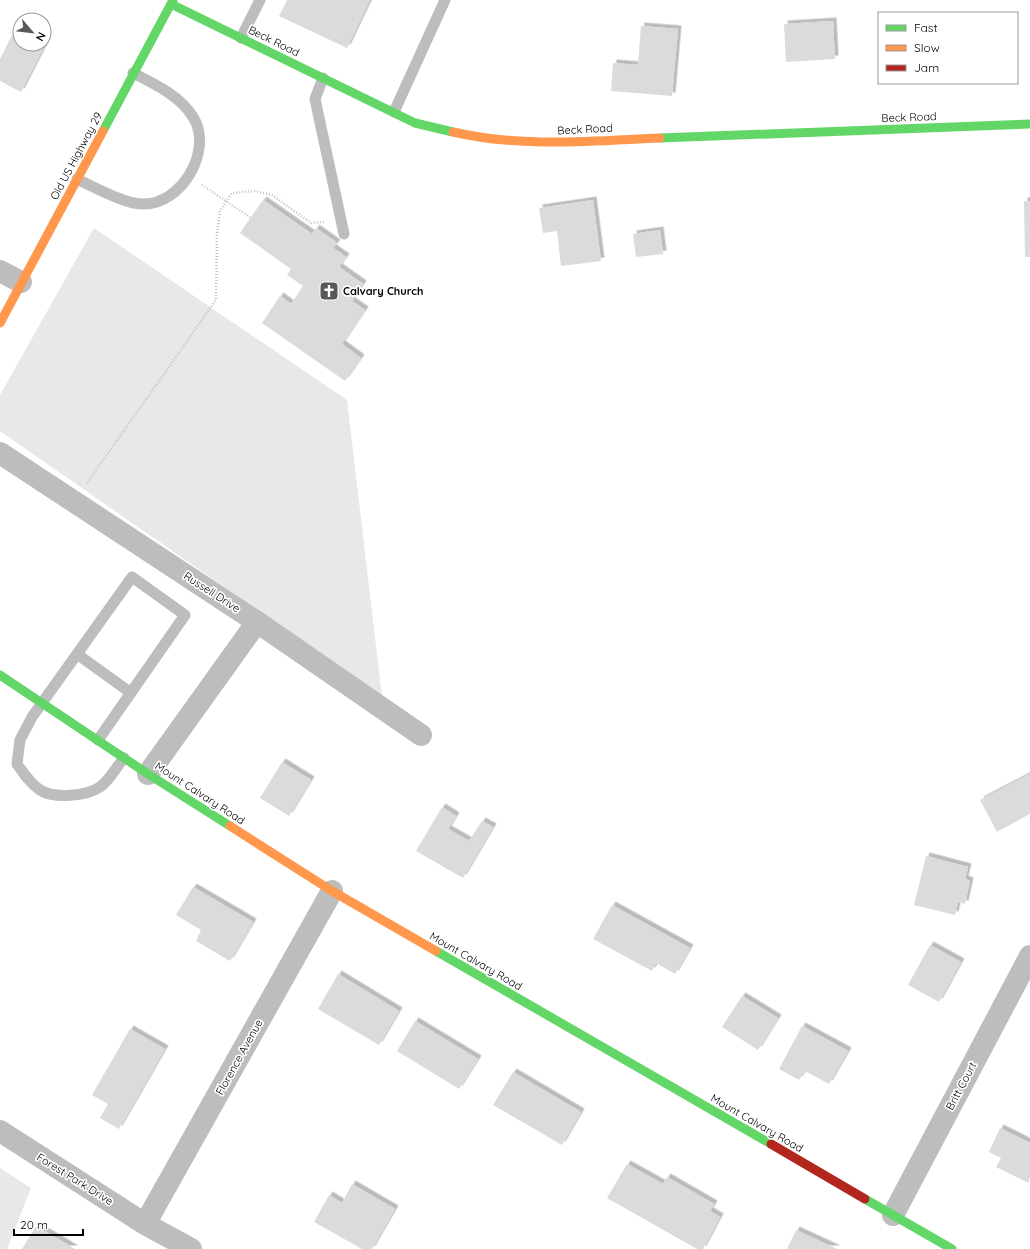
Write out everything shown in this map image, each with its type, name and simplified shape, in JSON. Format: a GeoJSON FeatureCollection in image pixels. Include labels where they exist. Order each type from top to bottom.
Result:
{"type":"FeatureCollection","features":[{"type":"Feature","properties":{"kind":"street","name":"Beck Road"},"geometry":{"type":"LineString","coordinates":[[172,2],[241,38],[415,123],[471,136],[532,143],[1030,124]]}},
{"type":"Feature","properties":{"kind":"street","name":"Old US Highway 29"},"geometry":{"type":"LineString","coordinates":[[0,323],[172,2]]}},
{"type":"Feature","properties":{"kind":"street"},"geometry":{"type":"LineString","coordinates":[[0,271],[21,282]]}},
{"type":"Feature","properties":{"kind":"street","name":"Russell Drive"},"geometry":{"type":"LineString","coordinates":[[0,453],[257,622],[421,735]]}},
{"type":"Feature","properties":{"kind":"street"},"geometry":{"type":"LineString","coordinates":[[148,774],[257,622]]}},
{"type":"Feature","properties":{"kind":"street","name":"Mount Calvary Road"},"geometry":{"type":"LineString","coordinates":[[0,675],[148,774],[332,891],[952,1249]]}},
{"type":"Feature","properties":{"kind":"street","name":"Florence Avenue"},"geometry":{"type":"LineString","coordinates":[[145,1224],[332,891]]}},
{"type":"Feature","properties":{"kind":"street","name":"Britt Court"},"geometry":{"type":"LineString","coordinates":[[892,1215],[1030,956]]}},
{"type":"Feature","properties":{"kind":"street","name":"Forest Park Drive"},"geometry":{"type":"LineString","coordinates":[[0,1131],[145,1224],[191,1249]]}},
{"type":"Feature","properties":{"kind":"lane"},"geometry":{"type":"LineString","coordinates":[[241,38],[260,0]]}},
{"type":"Feature","properties":{"kind":"lane"},"geometry":{"type":"LineString","coordinates":[[394,112],[445,0]]}},
{"type":"Feature","properties":{"kind":"lane"},"geometry":{"type":"LineString","coordinates":[[77,179],[118,197],[142,204],[163,200],[177,190],[188,176],[197,159],[200,148],[199,131],[194,118],[184,105],[162,88],[133,73]]}},
{"type":"Feature","properties":{"kind":"lane"},"geometry":{"type":"LineString","coordinates":[[323,78],[315,99],[344,234]]}},
{"type":"Feature","properties":{"kind":"lane"},"geometry":{"type":"LineString","coordinates":[[98,740],[185,615],[132,577],[32,717],[20,740],[17,764],[27,779],[41,791],[60,796],[81,794],[100,787],[124,758]]}},
{"type":"Feature","properties":{"kind":"lane"},"geometry":{"type":"LineString","coordinates":[[77,654],[131,693]]}},
{"type":"Feature","properties":{"kind":"path"},"geometry":{"type":"LineString","coordinates":[[188,176],[251,218]]}},
{"type":"Feature","properties":{"kind":"path"},"geometry":{"type":"LineString","coordinates":[[74,501],[216,300],[218,226],[220,211],[232,193],[255,191],[272,194],[311,223],[341,221]]}},
{"type":"Feature","properties":{"kind":"shaded area"},"geometry":{"type":"Polygon","coordinates":[[[94,228],[347,400],[382,697],[0,431],[0,395],[94,228]]]}},
{"type":"Feature","properties":{"kind":"shaded area"},"geometry":{"type":"Polygon","coordinates":[[[0,1168],[31,1188],[7,1249],[0,1249],[0,1168]]]}},
{"type":"Feature","properties":{"kind":"building"},"geometry":{"type":"Polygon","coordinates":[[[287,0],[370,0],[347,48],[279,16],[287,0]]]}},
{"type":"Feature","properties":{"kind":"building"},"geometry":{"type":"Polygon","coordinates":[[[833,21],[835,59],[786,62],[784,24],[833,21]]]}},
{"type":"Feature","properties":{"kind":"building"},"geometry":{"type":"Polygon","coordinates":[[[641,26],[678,29],[672,96],[611,91],[613,63],[638,65],[641,26]]]}},
{"type":"Feature","properties":{"kind":"building"},"geometry":{"type":"Polygon","coordinates":[[[12,35],[12,52],[41,52],[21,92],[0,81],[0,59],[12,35]]]}},
{"type":"Feature","properties":{"kind":"building","name":"Calvary Church"},"geometry":{"type":"Polygon","coordinates":[[[263,200],[312,234],[316,228],[337,243],[333,248],[346,257],[339,267],[363,284],[352,301],[365,310],[342,344],[361,358],[345,381],[262,323],[280,296],[291,304],[303,286],[287,275],[291,269],[240,233],[263,200]]]}},
{"type":"Feature","properties":{"kind":"building"},"geometry":{"type":"Polygon","coordinates":[[[593,200],[601,261],[561,266],[557,231],[543,233],[539,208],[593,200]]]}},
{"type":"Feature","properties":{"kind":"building"},"geometry":{"type":"Polygon","coordinates":[[[1024,201],[1030,201],[1030,257],[1025,257],[1024,201]]]}},
{"type":"Feature","properties":{"kind":"building"},"geometry":{"type":"Polygon","coordinates":[[[660,230],[663,254],[636,257],[633,234],[660,230]]]}},
{"type":"Feature","properties":{"kind":"building"},"geometry":{"type":"Polygon","coordinates":[[[282,762],[311,780],[289,816],[260,798],[282,762]]]}},
{"type":"Feature","properties":{"kind":"building"},"geometry":{"type":"Polygon","coordinates":[[[1030,774],[1030,814],[997,832],[980,800],[1030,774]]]}},
{"type":"Feature","properties":{"kind":"building"},"geometry":{"type":"Polygon","coordinates":[[[442,807],[456,816],[448,829],[469,841],[482,821],[493,827],[463,878],[416,851],[442,807]]]}},
{"type":"Feature","properties":{"kind":"building"},"geometry":{"type":"Polygon","coordinates":[[[926,856],[968,867],[965,879],[970,881],[965,904],[958,902],[955,915],[914,905],[926,856]]]}},
{"type":"Feature","properties":{"kind":"building"},"geometry":{"type":"Polygon","coordinates":[[[193,887],[253,922],[230,961],[196,941],[201,930],[176,915],[193,887]]]}},
{"type":"Feature","properties":{"kind":"building"},"geometry":{"type":"Polygon","coordinates":[[[612,905],[690,948],[675,974],[656,963],[652,971],[593,939],[612,905]]]}},
{"type":"Feature","properties":{"kind":"building"},"geometry":{"type":"Polygon","coordinates":[[[930,945],[961,962],[939,1002],[908,985],[930,945]]]}},
{"type":"Feature","properties":{"kind":"building"},"geometry":{"type":"Polygon","coordinates":[[[338,974],[399,1011],[379,1045],[318,1009],[338,974]]]}},
{"type":"Feature","properties":{"kind":"building"},"geometry":{"type":"Polygon","coordinates":[[[742,996],[778,1018],[758,1050],[722,1027],[742,996]]]}},
{"type":"Feature","properties":{"kind":"building"},"geometry":{"type":"Polygon","coordinates":[[[415,1021],[478,1059],[459,1089],[397,1051],[415,1021]]]}},
{"type":"Feature","properties":{"kind":"building"},"geometry":{"type":"Polygon","coordinates":[[[802,1026],[848,1051],[829,1084],[805,1071],[799,1080],[779,1069],[802,1026]]]}},
{"type":"Feature","properties":{"kind":"building"},"geometry":{"type":"Polygon","coordinates":[[[130,1029],[165,1049],[119,1129],[100,1118],[108,1104],[92,1095],[130,1029]]]}},
{"type":"Feature","properties":{"kind":"building"},"geometry":{"type":"Polygon","coordinates":[[[513,1072],[581,1112],[562,1145],[493,1105],[513,1072]]]}},
{"type":"Feature","properties":{"kind":"building"},"geometry":{"type":"Polygon","coordinates":[[[1000,1128],[1030,1143],[1029,1183],[996,1167],[1001,1158],[989,1152],[1000,1128]]]}},
{"type":"Feature","properties":{"kind":"building"},"geometry":{"type":"Polygon","coordinates":[[[627,1164],[663,1184],[667,1177],[714,1204],[710,1211],[720,1217],[703,1249],[697,1249],[607,1198],[627,1164]]]}},
{"type":"Feature","properties":{"kind":"building"},"geometry":{"type":"Polygon","coordinates":[[[352,1184],[395,1209],[372,1249],[362,1249],[314,1222],[329,1195],[342,1203],[352,1184]]]}},
{"type":"Feature","properties":{"kind":"building"},"geometry":{"type":"Polygon","coordinates":[[[36,1226],[75,1249],[22,1249],[36,1226]]]}},
{"type":"Feature","properties":{"kind":"building"},"geometry":{"type":"Polygon","coordinates":[[[796,1230],[837,1249],[787,1249],[796,1230]]]}},
{"type":"Feature","properties":{"kind":"traffic: fast"},"geometry":{"type":"LineString","coordinates":[[103,131],[173,0]]}},
{"type":"Feature","properties":{"kind":"traffic: fast"},"geometry":{"type":"LineString","coordinates":[[171,4],[415,123],[453,132]]}},
{"type":"Feature","properties":{"kind":"traffic: fast"},"geometry":{"type":"LineString","coordinates":[[660,138],[1030,124]]}},
{"type":"Feature","properties":{"kind":"traffic: fast"},"geometry":{"type":"LineString","coordinates":[[0,675],[148,774],[230,826]]}},
{"type":"Feature","properties":{"kind":"traffic: fast"},"geometry":{"type":"LineString","coordinates":[[436,951],[771,1144]]}},
{"type":"Feature","properties":{"kind":"traffic: fast"},"geometry":{"type":"LineString","coordinates":[[865,1199],[952,1249]]}},
{"type":"Feature","properties":{"kind":"traffic: slow"},"geometry":{"type":"LineString","coordinates":[[0,323],[103,131]]}},
{"type":"Feature","properties":{"kind":"traffic: slow"},"geometry":{"type":"LineString","coordinates":[[453,132],[479,137],[531,142],[582,142],[660,138]]}},
{"type":"Feature","properties":{"kind":"traffic: slow"},"geometry":{"type":"LineString","coordinates":[[230,826],[332,891],[436,951]]}},
{"type":"Feature","properties":{"kind":"traffic: jam"},"geometry":{"type":"LineString","coordinates":[[771,1144],[865,1199]]}},
{"type":"Feature","properties":{"kind":"place","name":"Calvary Church"},"geometry":{"type":"Point","coordinates":[329,291]}}]}
